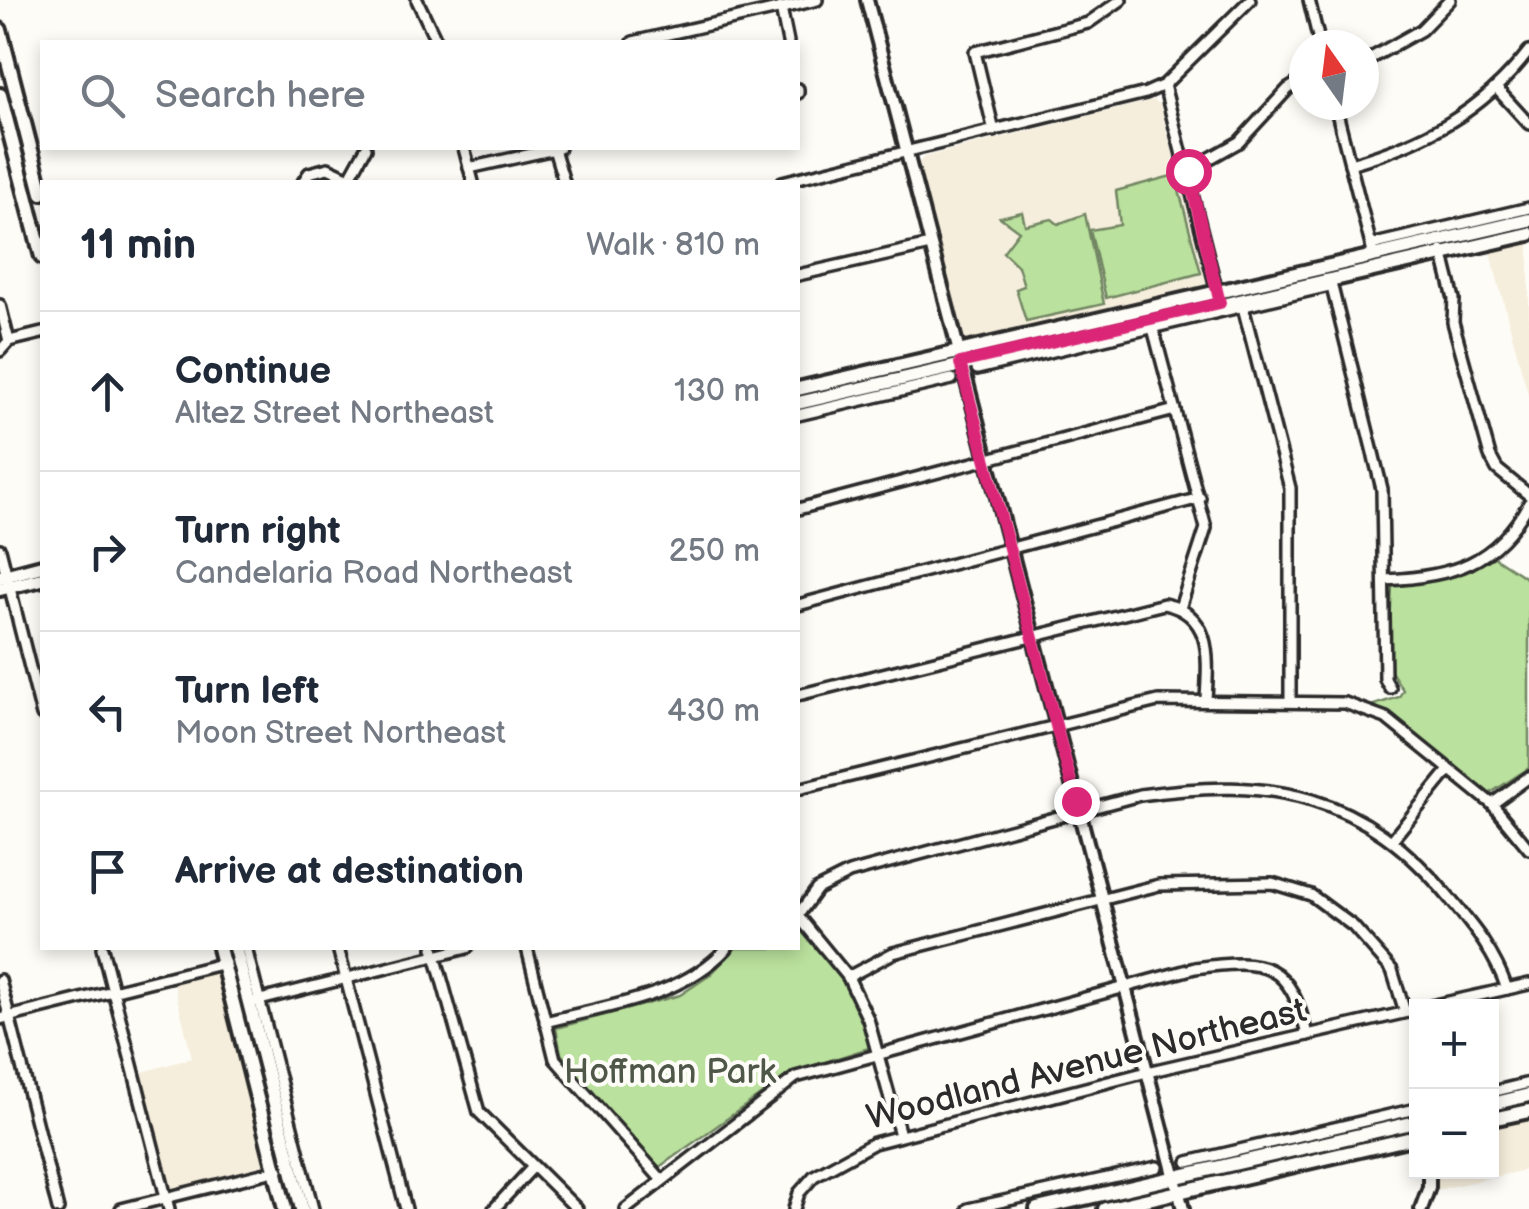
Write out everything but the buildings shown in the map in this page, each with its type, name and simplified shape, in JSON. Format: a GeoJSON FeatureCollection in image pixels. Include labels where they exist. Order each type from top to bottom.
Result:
{"type":"FeatureCollection","features":[{"type":"Feature","properties":{"kind":"main road"},"geometry":{"type":"LineString","coordinates":[[0,30],[22,116],[36,138],[41,180]]}},
{"type":"Feature","properties":{"kind":"main road"},"geometry":{"type":"LineString","coordinates":[[0,95],[3,121],[39,232]]}},
{"type":"Feature","properties":{"kind":"main road"},"geometry":{"type":"LineString","coordinates":[[1441,247],[1529,220]]}},
{"type":"Feature","properties":{"kind":"main road"},"geometry":{"type":"LineString","coordinates":[[800,388],[959,356],[1218,296],[1329,276],[1374,256],[1529,234]]}},
{"type":"Feature","properties":{"kind":"main road"},"geometry":{"type":"LineString","coordinates":[[800,402],[959,356]]}},
{"type":"Feature","properties":{"kind":"main road"},"geometry":{"type":"LineString","coordinates":[[4,582],[40,567]]}},
{"type":"Feature","properties":{"kind":"main road"},"geometry":{"type":"LineString","coordinates":[[4,582],[40,579]]}},
{"type":"Feature","properties":{"kind":"main road"},"geometry":{"type":"LineString","coordinates":[[219,950],[285,1209]]}},
{"type":"Feature","properties":{"kind":"main road"},"geometry":{"type":"LineString","coordinates":[[240,951],[302,1209]]}},
{"type":"Feature","properties":{"kind":"main road"},"geometry":{"type":"LineString","coordinates":[[1499,1102],[1529,1095]]}},
{"type":"Feature","properties":{"kind":"main road"},"geometry":{"type":"LineString","coordinates":[[1499,1117],[1529,1110]]}},
{"type":"Feature","properties":{"kind":"main road"},"geometry":{"type":"LineString","coordinates":[[1037,1209],[1409,1124]]}},
{"type":"Feature","properties":{"kind":"main road"},"geometry":{"type":"LineString","coordinates":[[1106,1209],[1409,1139]]}},
{"type":"Feature","properties":{"kind":"street"},"geometry":{"type":"LineString","coordinates":[[417,0],[437,40]]}},
{"type":"Feature","properties":{"kind":"street"},"geometry":{"type":"LineString","coordinates":[[642,40],[817,0]]}},
{"type":"Feature","properties":{"kind":"street"},"geometry":{"type":"LineString","coordinates":[[867,0],[1183,1209]]}},
{"type":"Feature","properties":{"kind":"street"},"geometry":{"type":"LineString","coordinates":[[994,131],[976,52],[1088,23],[1120,0]]}},
{"type":"Feature","properties":{"kind":"street"},"geometry":{"type":"LineString","coordinates":[[791,180],[1127,99],[1164,86],[1250,0]]}},
{"type":"Feature","properties":{"kind":"street"},"geometry":{"type":"LineString","coordinates":[[1308,0],[1316,30]]}},
{"type":"Feature","properties":{"kind":"street"},"geometry":{"type":"LineString","coordinates":[[1379,54],[1421,30],[1450,0]]}},
{"type":"Feature","properties":{"kind":"street"},"geometry":{"type":"LineString","coordinates":[[781,8],[788,40]]}},
{"type":"Feature","properties":{"kind":"street"},"geometry":{"type":"LineString","coordinates":[[1350,164],[1424,139],[1497,89],[1529,51]]}},
{"type":"Feature","properties":{"kind":"street"},"geometry":{"type":"LineString","coordinates":[[1164,86],[1218,296]]}},
{"type":"Feature","properties":{"kind":"street"},"geometry":{"type":"LineString","coordinates":[[1188,171],[1239,142],[1289,88]]}},
{"type":"Feature","properties":{"kind":"street"},"geometry":{"type":"LineString","coordinates":[[1497,89],[1529,124]]}},
{"type":"Feature","properties":{"kind":"street"},"geometry":{"type":"LineString","coordinates":[[3,121],[22,116]]}},
{"type":"Feature","properties":{"kind":"street"},"geometry":{"type":"LineString","coordinates":[[1339,120],[1374,256],[1529,208]]}},
{"type":"Feature","properties":{"kind":"street"},"geometry":{"type":"LineString","coordinates":[[12,144],[36,138]]}},
{"type":"Feature","properties":{"kind":"street"},"geometry":{"type":"LineString","coordinates":[[305,180],[318,169],[354,180],[365,150]]}},
{"type":"Feature","properties":{"kind":"street"},"geometry":{"type":"LineString","coordinates":[[465,150],[473,180]]}},
{"type":"Feature","properties":{"kind":"street"},"geometry":{"type":"LineString","coordinates":[[470,168],[547,150]]}},
{"type":"Feature","properties":{"kind":"street"},"geometry":{"type":"LineString","coordinates":[[556,150],[564,180]]}},
{"type":"Feature","properties":{"kind":"street"},"geometry":{"type":"LineString","coordinates":[[800,276],[930,245]]}},
{"type":"Feature","properties":{"kind":"street"},"geometry":{"type":"LineString","coordinates":[[1441,247],[1454,299],[1453,322],[1490,456],[1497,469],[1529,495]]}},
{"type":"Feature","properties":{"kind":"street"},"geometry":{"type":"LineString","coordinates":[[978,369],[1243,307],[1329,276],[1377,458],[1385,514],[1385,679],[1390,688]]}},
{"type":"Feature","properties":{"kind":"street"},"geometry":{"type":"LineString","coordinates":[[0,305],[9,341]]}},
{"type":"Feature","properties":{"kind":"street"},"geometry":{"type":"LineString","coordinates":[[1243,307],[1290,488],[1290,701]]}},
{"type":"Feature","properties":{"kind":"street"},"geometry":{"type":"LineString","coordinates":[[1153,328],[1206,528],[1180,608]]}},
{"type":"Feature","properties":{"kind":"street"},"geometry":{"type":"LineString","coordinates":[[0,352],[9,341],[40,333]]}},
{"type":"Feature","properties":{"kind":"street"},"geometry":{"type":"LineString","coordinates":[[800,415],[952,379]]}},
{"type":"Feature","properties":{"kind":"street"},"geometry":{"type":"LineString","coordinates":[[800,509],[1175,410]]}},
{"type":"Feature","properties":{"kind":"street"},"geometry":{"type":"LineString","coordinates":[[800,604],[1200,498]]}},
{"type":"Feature","properties":{"kind":"street"},"geometry":{"type":"LineString","coordinates":[[1385,580],[1432,576],[1486,557],[1526,515],[1529,503]]}},
{"type":"Feature","properties":{"kind":"street"},"geometry":{"type":"LineString","coordinates":[[0,549],[4,582],[40,709]]}},
{"type":"Feature","properties":{"kind":"street"},"geometry":{"type":"LineString","coordinates":[[800,694],[1151,604],[1180,608],[1202,629],[1207,642],[1206,700]]}},
{"type":"Feature","properties":{"kind":"street"},"geometry":{"type":"LineString","coordinates":[[800,788],[1158,702],[1290,701],[1370,708],[1492,804],[1529,849]]}},
{"type":"Feature","properties":{"kind":"street"},"geometry":{"type":"LineString","coordinates":[[1392,840],[1450,770]]}},
{"type":"Feature","properties":{"kind":"street"},"geometry":{"type":"LineString","coordinates":[[1492,804],[1529,776]]}},
{"type":"Feature","properties":{"kind":"street"},"geometry":{"type":"LineString","coordinates":[[800,915],[817,889],[849,873],[1078,812],[1171,790],[1290,793],[1344,808],[1392,840],[1430,875],[1488,946],[1508,989]]}},
{"type":"Feature","properties":{"kind":"street"},"geometry":{"type":"LineString","coordinates":[[848,976],[893,953],[1182,883],[1290,886],[1353,926],[1383,958],[1398,983],[1405,1012]]}},
{"type":"Feature","properties":{"kind":"street"},"geometry":{"type":"LineString","coordinates":[[800,920],[848,976],[878,1052],[900,1135]]}},
{"type":"Feature","properties":{"kind":"street"},"geometry":{"type":"LineString","coordinates":[[103,950],[168,1209]]}},
{"type":"Feature","properties":{"kind":"street"},"geometry":{"type":"LineString","coordinates":[[339,950],[406,1209]]}},
{"type":"Feature","properties":{"kind":"street"},"geometry":{"type":"LineString","coordinates":[[528,950],[555,1059],[661,1179]]}},
{"type":"Feature","properties":{"kind":"street"},"geometry":{"type":"LineString","coordinates":[[546,1022],[675,987],[704,970],[725,950]]}},
{"type":"Feature","properties":{"kind":"street"},"geometry":{"type":"LineString","coordinates":[[5,1018],[223,964],[240,951]]}},
{"type":"Feature","properties":{"kind":"street"},"geometry":{"type":"LineString","coordinates":[[234,1006],[434,952],[472,1100],[487,1123],[577,1209]]}},
{"type":"Feature","properties":{"kind":"street"},"geometry":{"type":"LineString","coordinates":[[626,1209],[796,1077],[1195,968],[1257,966],[1291,985],[1307,1035]]}},
{"type":"Feature","properties":{"kind":"street"},"geometry":{"type":"LineString","coordinates":[[0,980],[5,1018],[58,1209]]}},
{"type":"Feature","properties":{"kind":"street"},"geometry":{"type":"LineString","coordinates":[[1463,999],[1529,984]]}},
{"type":"Feature","properties":{"kind":"street"},"geometry":{"type":"LineString","coordinates":[[255,1001],[313,1209]]}},
{"type":"Feature","properties":{"kind":"street","name":"Woodland Avenue Northeast"},"geometry":{"type":"LineString","coordinates":[[794,1209],[802,1188],[825,1168],[860,1148],[900,1135],[1409,1011]]}},
{"type":"Feature","properties":{"kind":"street"},"geometry":{"type":"LineString","coordinates":[[1499,1090],[1529,1084]]}},
{"type":"Feature","properties":{"kind":"street"},"geometry":{"type":"LineString","coordinates":[[1188,1162],[1409,1111]]}},
{"type":"Feature","properties":{"kind":"street"},"geometry":{"type":"LineString","coordinates":[[121,1209],[291,1167]]}},
{"type":"Feature","properties":{"kind":"street"},"geometry":{"type":"LineString","coordinates":[[494,1209],[532,1168]]}},
{"type":"Feature","properties":{"kind":"street"},"geometry":{"type":"LineString","coordinates":[[968,1209],[1157,1168]]}},
{"type":"Feature","properties":{"kind":"street"},"geometry":{"type":"LineString","coordinates":[[1421,1209],[1428,1179]]}},
{"type":"Feature","properties":{"kind":"shaded area"},"geometry":{"type":"Polygon","coordinates":[[[1153,100],[1160,104],[1207,286],[963,344],[918,164],[924,157],[1153,100]]]}},
{"type":"Feature","properties":{"kind":"shaded area"},"geometry":{"type":"Polygon","coordinates":[[[1529,238],[1529,398],[1489,248],[1529,238]]]}},
{"type":"Feature","properties":{"kind":"shaded area"},"geometry":{"type":"Polygon","coordinates":[[[219,971],[267,1164],[173,1189],[167,1184],[139,1073],[192,1058],[173,981],[219,971]]]}},
{"type":"Feature","properties":{"kind":"shaded area"},"geometry":{"type":"Polygon","coordinates":[[[1529,1116],[1529,1169],[1499,1176],[1499,1123],[1529,1116]]]}},
{"type":"Feature","properties":{"kind":"shaded area"},"geometry":{"type":"Polygon","coordinates":[[[1436,1179],[1485,1179],[1436,1190],[1436,1179]]]}},
{"type":"Feature","properties":{"kind":"green space"},"geometry":{"type":"Polygon","coordinates":[[[1175,175],[1201,273],[1106,298],[1090,230],[1120,225],[1116,191],[1175,175]]]}},
{"type":"Feature","properties":{"kind":"green space"},"geometry":{"type":"Polygon","coordinates":[[[1022,212],[1025,225],[1052,219],[1058,224],[1085,214],[1104,304],[1026,321],[1016,289],[1024,286],[1018,266],[1003,252],[1019,231],[1000,217],[1022,212]]]}},
{"type":"Feature","properties":{"kind":"green space"},"geometry":{"type":"Polygon","coordinates":[[[1494,557],[1529,580],[1529,768],[1489,794],[1374,705],[1399,697],[1403,690],[1388,667],[1392,586],[1463,572],[1494,557]]]}},
{"type":"Feature","properties":{"kind":"green space","name":"Hoffman Park"},"geometry":{"type":"Polygon","coordinates":[[[800,927],[843,978],[872,1047],[791,1073],[658,1168],[561,1054],[556,1028],[680,995],[710,975],[734,950],[800,950],[800,927]]]}},
{"type":"Feature","properties":{"kind":"route"},"geometry":{"type":"LineString","coordinates":[[1076,801],[960,363],[1220,303],[1188,171]]}}]}
